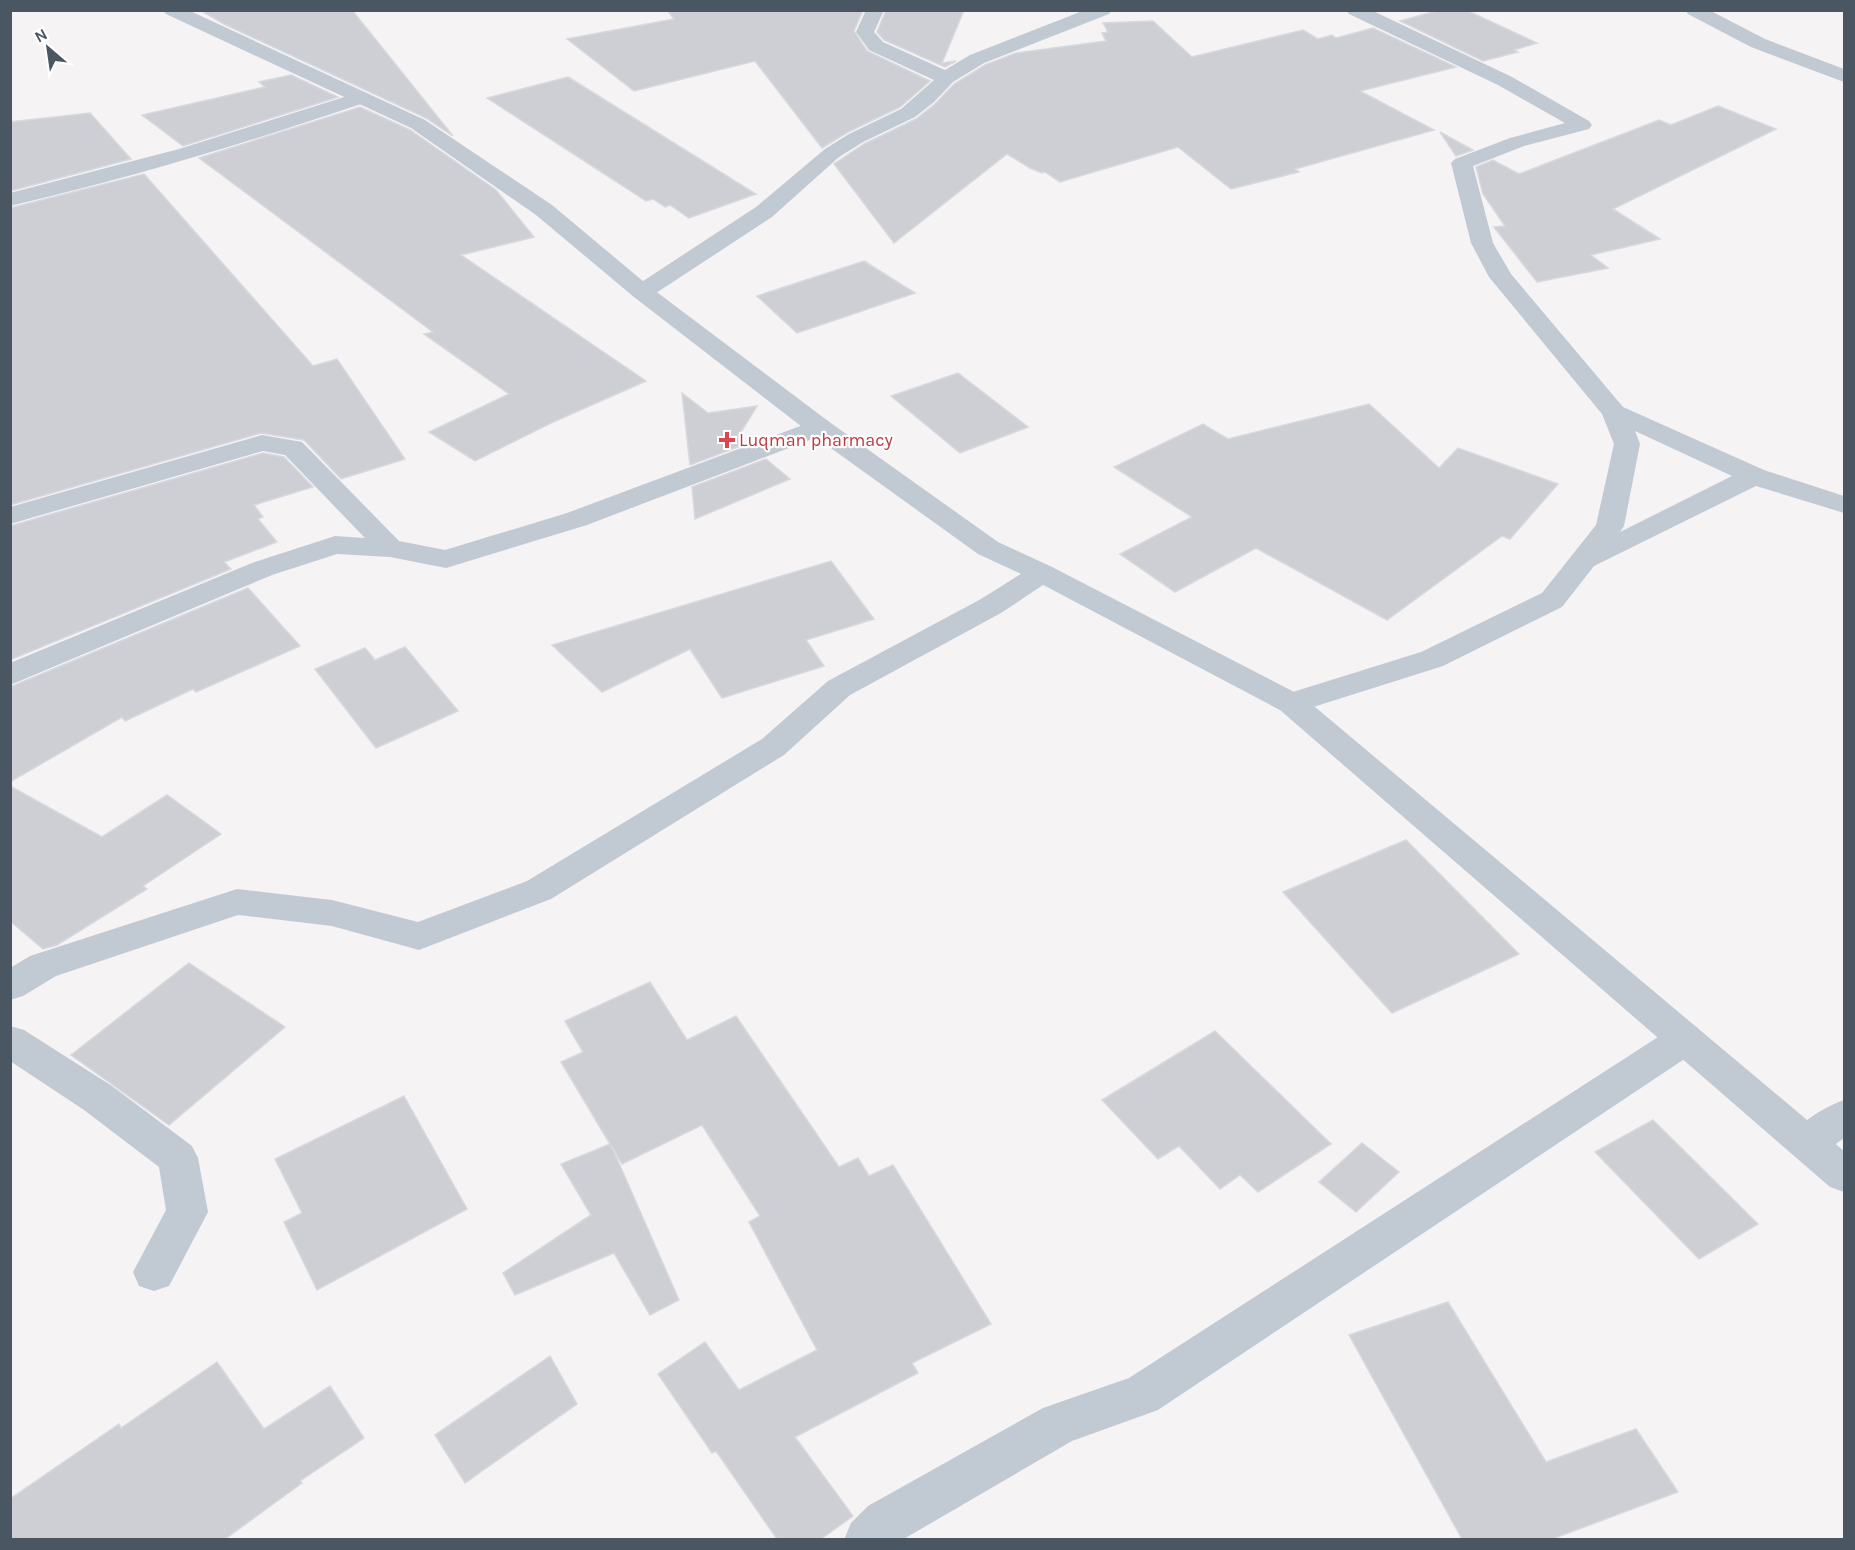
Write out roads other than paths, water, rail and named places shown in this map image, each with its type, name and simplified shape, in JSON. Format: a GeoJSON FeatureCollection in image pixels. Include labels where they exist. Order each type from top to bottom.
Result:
{"type":"FeatureCollection","features":[{"type":"Feature","properties":{"kind":"street"},"geometry":{"type":"LineString","coordinates":[[172,10],[418,124],[544,210],[642,292],[819,427],[988,548],[1042,573],[1291,703],[1845,1175]]}},
{"type":"Feature","properties":{"kind":"street"},"geometry":{"type":"LineString","coordinates":[[875,10],[865,33],[876,46],[946,78]]}},
{"type":"Feature","properties":{"kind":"street"},"geometry":{"type":"LineString","coordinates":[[642,292],[764,212],[832,153],[856,138],[908,113],[927,98],[946,78],[977,59],[1103,10]]}},
{"type":"Feature","properties":{"kind":"street"},"geometry":{"type":"LineString","coordinates":[[1291,703],[1432,659],[1552,600],[1610,526],[1627,444],[1614,412],[1501,277],[1482,243],[1461,163],[1517,142],[1582,125],[1504,81],[1355,10]]}},
{"type":"Feature","properties":{"kind":"street"},"geometry":{"type":"LineString","coordinates":[[1694,10],[1758,44],[1845,76]]}},
{"type":"Feature","properties":{"kind":"street"},"geometry":{"type":"LineString","coordinates":[[10,200],[67,188],[212,148],[360,98]]}},
{"type":"Feature","properties":{"kind":"street"},"geometry":{"type":"LineString","coordinates":[[1614,412],[1754,477],[1845,504]]}},
{"type":"Feature","properties":{"kind":"street"},"geometry":{"type":"LineString","coordinates":[[10,675],[262,569],[335,545],[390,548],[446,558],[577,519],[819,427]]}},
{"type":"Feature","properties":{"kind":"street"},"geometry":{"type":"LineString","coordinates":[[10,516],[262,443],[293,448],[390,548]]}},
{"type":"Feature","properties":{"kind":"street"},"geometry":{"type":"LineString","coordinates":[[1581,563],[1754,477]]}},
{"type":"Feature","properties":{"kind":"street"},"geometry":{"type":"LineString","coordinates":[[10,986],[43,966],[237,902],[332,913],[419,936],[539,890],[773,747],[839,688],[991,606],[1042,573]]}},
{"type":"Feature","properties":{"kind":"street"},"geometry":{"type":"LineString","coordinates":[[868,1539],[885,1523],[1059,1424],[1142,1395],[1685,1039]]}},
{"type":"Feature","properties":{"kind":"street"},"geometry":{"type":"LineString","coordinates":[[10,1041],[98,1098],[178,1158],[187,1212],[154,1272]]}},
{"type":"Feature","properties":{"kind":"street"},"geometry":{"type":"LineString","coordinates":[[1807,1143],[1845,1117]]}},
{"type":"Feature","properties":{"kind":"place","name":"Luqman pharmacy"},"geometry":{"type":"Point","coordinates":[727,440]}}]}
